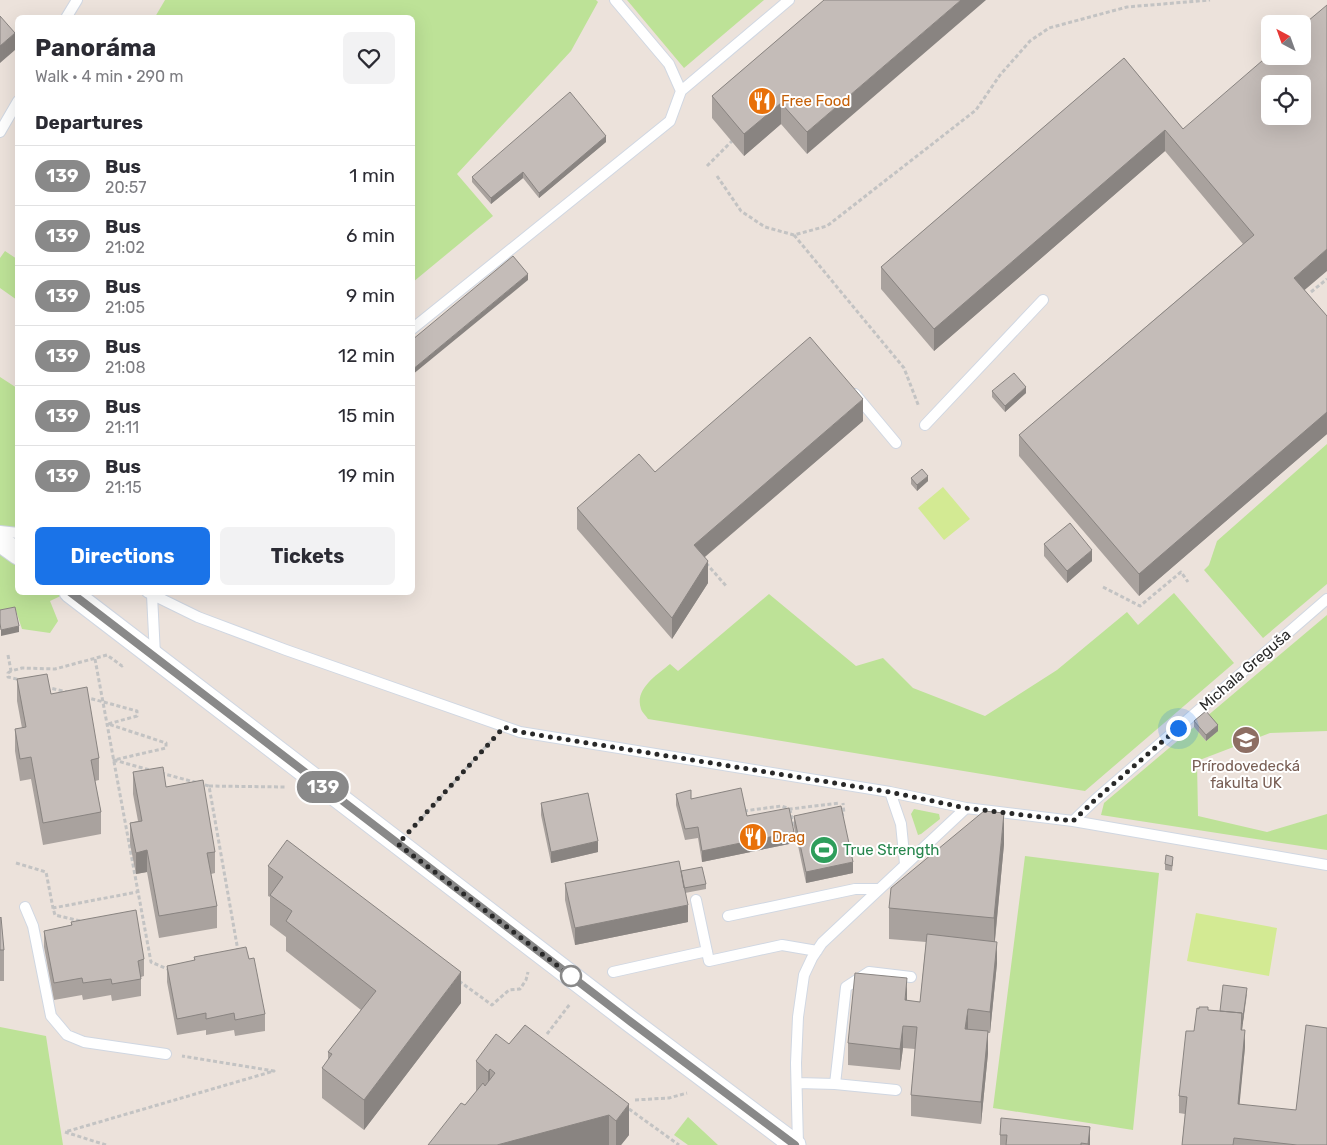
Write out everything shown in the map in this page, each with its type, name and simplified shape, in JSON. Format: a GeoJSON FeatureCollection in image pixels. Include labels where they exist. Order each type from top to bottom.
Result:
{"type":"FeatureCollection","features":[{"type":"Feature","properties":{"kind":"street"},"geometry":{"type":"LineString","coordinates":[[0,541],[15,552]]}},
{"type":"Feature","properties":{"kind":"street"},"geometry":{"type":"LineString","coordinates":[[74,595],[398,844],[797,1145]]}},
{"type":"Feature","properties":{"kind":"lane"},"geometry":{"type":"LineString","coordinates":[[68,15],[77,0]]}},
{"type":"Feature","properties":{"kind":"lane"},"geometry":{"type":"LineString","coordinates":[[615,0],[669,64],[680,91]]}},
{"type":"Feature","properties":{"kind":"lane"},"geometry":{"type":"LineString","coordinates":[[415,326],[670,121],[680,91],[789,0]]}},
{"type":"Feature","properties":{"kind":"lane"},"geometry":{"type":"LineString","coordinates":[[0,132],[15,106]]}},
{"type":"Feature","properties":{"kind":"lane"},"geometry":{"type":"LineString","coordinates":[[925,425],[1043,300]]}},
{"type":"Feature","properties":{"kind":"lane"},"geometry":{"type":"LineString","coordinates":[[846,384],[896,443]]}},
{"type":"Feature","properties":{"kind":"lane"},"geometry":{"type":"LineString","coordinates":[[0,531],[15,533]]}},
{"type":"Feature","properties":{"kind":"lane"},"geometry":{"type":"LineString","coordinates":[[147,652],[150,595]]}},
{"type":"Feature","properties":{"kind":"lane"},"geometry":{"type":"LineString","coordinates":[[152,595],[198,617],[520,732],[890,792],[966,808],[1073,821],[1327,865]]}},
{"type":"Feature","properties":{"kind":"lane","name":"Michala Greguša"},"geometry":{"type":"LineString","coordinates":[[1073,821],[1327,599]]}},
{"type":"Feature","properties":{"kind":"lane"},"geometry":{"type":"LineString","coordinates":[[890,792],[901,824],[905,864]]}},
{"type":"Feature","properties":{"kind":"lane"},"geometry":{"type":"LineString","coordinates":[[797,1145],[796,1038],[804,976],[822,944],[886,886],[905,864],[966,808]]}},
{"type":"Feature","properties":{"kind":"lane"},"geometry":{"type":"LineString","coordinates":[[728,916],[855,889],[886,886]]}},
{"type":"Feature","properties":{"kind":"lane"},"geometry":{"type":"LineString","coordinates":[[696,900],[709,961],[782,944],[817,951]]}},
{"type":"Feature","properties":{"kind":"lane"},"geometry":{"type":"LineString","coordinates":[[25,907],[34,926],[52,1016],[67,1035],[84,1042],[166,1054]]}},
{"type":"Feature","properties":{"kind":"lane"},"geometry":{"type":"LineString","coordinates":[[613,972],[707,951]]}},
{"type":"Feature","properties":{"kind":"lane"},"geometry":{"type":"LineString","coordinates":[[835,1084],[846,987],[869,972],[911,977]]}},
{"type":"Feature","properties":{"kind":"lane"},"geometry":{"type":"LineString","coordinates":[[797,1083],[835,1084],[896,1090]]}},
{"type":"Feature","properties":{"kind":"path"},"geometry":{"type":"LineString","coordinates":[[717,176],[741,211],[765,227],[794,235],[827,226],[976,110],[1000,75],[1030,41],[1049,28],[1127,7],[1210,0]]}},
{"type":"Feature","properties":{"kind":"path"},"geometry":{"type":"LineString","coordinates":[[707,166],[732,141]]}},
{"type":"Feature","properties":{"kind":"path"},"geometry":{"type":"LineString","coordinates":[[794,235],[904,368],[925,425]]}},
{"type":"Feature","properties":{"kind":"path"},"geometry":{"type":"LineString","coordinates":[[1311,292],[1327,278]]}},
{"type":"Feature","properties":{"kind":"path"},"geometry":{"type":"LineString","coordinates":[[703,559],[727,587]]}},
{"type":"Feature","properties":{"kind":"path"},"geometry":{"type":"LineString","coordinates":[[1103,587],[1140,606],[1181,572],[1188,582]]}},
{"type":"Feature","properties":{"kind":"path"},"geometry":{"type":"LineString","coordinates":[[28,682],[8,676],[8,673],[22,668],[55,669],[107,656],[122,666],[147,652]]}},
{"type":"Feature","properties":{"kind":"path"},"geometry":{"type":"LineString","coordinates":[[8,654],[11,671]]}},
{"type":"Feature","properties":{"kind":"path"},"geometry":{"type":"LineString","coordinates":[[95,659],[151,962],[168,970],[177,969]]}},
{"type":"Feature","properties":{"kind":"path"},"geometry":{"type":"LineString","coordinates":[[37,684],[75,694]]}},
{"type":"Feature","properties":{"kind":"path"},"geometry":{"type":"LineString","coordinates":[[85,697],[137,711],[137,716],[108,724]]}},
{"type":"Feature","properties":{"kind":"path"},"geometry":{"type":"LineString","coordinates":[[108,724],[166,743],[166,748],[114,760]]}},
{"type":"Feature","properties":{"kind":"path"},"geometry":{"type":"LineString","coordinates":[[398,844],[504,727]]}},
{"type":"Feature","properties":{"kind":"path"},"geometry":{"type":"LineString","coordinates":[[114,760],[209,786],[291,788]]}},
{"type":"Feature","properties":{"kind":"path"},"geometry":{"type":"LineString","coordinates":[[209,786],[240,960]]}},
{"type":"Feature","properties":{"kind":"path"},"geometry":{"type":"LineString","coordinates":[[744,811],[781,806],[790,809],[843,803],[844,814],[839,815]]}},
{"type":"Feature","properties":{"kind":"path"},"geometry":{"type":"LineString","coordinates":[[818,806],[820,812]]}},
{"type":"Feature","properties":{"kind":"path"},"geometry":{"type":"LineString","coordinates":[[790,809],[792,825],[802,823]]}},
{"type":"Feature","properties":{"kind":"path"},"geometry":{"type":"LineString","coordinates":[[16,864],[46,872],[55,915],[89,924]]}},
{"type":"Feature","properties":{"kind":"path"},"geometry":{"type":"LineString","coordinates":[[53,908],[137,892]]}},
{"type":"Feature","properties":{"kind":"path"},"geometry":{"type":"LineString","coordinates":[[452,975],[492,1005],[509,990],[520,989],[526,980],[529,969]]}},
{"type":"Feature","properties":{"kind":"path"},"geometry":{"type":"LineString","coordinates":[[547,1034],[570,1005]]}},
{"type":"Feature","properties":{"kind":"path"},"geometry":{"type":"LineString","coordinates":[[106,1145],[65,1132],[274,1071],[166,1054]]}},
{"type":"Feature","properties":{"kind":"path"},"geometry":{"type":"LineString","coordinates":[[636,1100],[664,1098],[683,1094]]}},
{"type":"Feature","properties":{"kind":"path"},"geometry":{"type":"LineString","coordinates":[[629,1109],[679,1145]]}},
{"type":"Feature","properties":{"kind":"green space"},"geometry":{"type":"Polygon","coordinates":[[[165,0],[596,0],[598,2],[571,51],[457,174],[493,216],[415,280],[415,15],[156,15],[165,0]]]}},
{"type":"Feature","properties":{"kind":"green space"},"geometry":{"type":"Polygon","coordinates":[[[627,0],[764,0],[684,68],[627,0]]]}},
{"type":"Feature","properties":{"kind":"green space"},"geometry":{"type":"Polygon","coordinates":[[[5,251],[15,258],[15,299],[0,288],[0,258],[5,251]]]}},
{"type":"Feature","properties":{"kind":"green space"},"geometry":{"type":"Polygon","coordinates":[[[0,377],[15,387],[15,595],[63,595],[50,601],[58,621],[50,633],[22,629],[16,611],[0,612],[0,377]]]}},
{"type":"Feature","properties":{"kind":"green space"},"geometry":{"type":"Polygon","coordinates":[[[1327,444],[1327,584],[1263,638],[1204,570],[1209,565],[1217,541],[1327,444]]]}},
{"type":"Feature","properties":{"kind":"green space"},"geometry":{"type":"Polygon","coordinates":[[[943,487],[970,519],[944,540],[918,508],[943,487]]]}},
{"type":"Feature","properties":{"kind":"green space"},"geometry":{"type":"Polygon","coordinates":[[[1174,593],[1234,663],[1085,791],[648,719],[641,709],[641,695],[653,678],[670,664],[678,671],[769,594],[856,666],[883,658],[913,688],[985,716],[1057,670],[1127,612],[1138,625],[1174,593]]]}},
{"type":"Feature","properties":{"kind":"green space"},"geometry":{"type":"Polygon","coordinates":[[[1327,615],[1327,731],[1270,733],[1197,761],[1198,816],[1267,832],[1327,814],[1327,850],[1101,815],[1104,803],[1194,727],[1206,741],[1217,731],[1206,717],[1327,615]]]}},
{"type":"Feature","properties":{"kind":"green space"},"geometry":{"type":"Polygon","coordinates":[[[914,809],[939,814],[940,819],[918,835],[911,814],[914,809]]]}},
{"type":"Feature","properties":{"kind":"green space"},"geometry":{"type":"Polygon","coordinates":[[[1025,856],[1159,873],[1133,1130],[993,1108],[1025,856]]]}},
{"type":"Feature","properties":{"kind":"green space"},"geometry":{"type":"Polygon","coordinates":[[[1196,913],[1277,928],[1269,976],[1187,961],[1196,913]]]}},
{"type":"Feature","properties":{"kind":"green space"},"geometry":{"type":"Polygon","coordinates":[[[0,1027],[46,1036],[63,1145],[0,1145],[0,1027]]]}},
{"type":"Feature","properties":{"kind":"green space"},"geometry":{"type":"Polygon","coordinates":[[[688,1117],[718,1145],[688,1145],[674,1135],[688,1117]]]}},
{"type":"Feature","properties":{"kind":"building"},"geometry":{"type":"Polygon","coordinates":[[[824,0],[961,0],[807,132],[781,103],[744,134],[712,96],[824,0]]]}},
{"type":"Feature","properties":{"kind":"building"},"geometry":{"type":"Polygon","coordinates":[[[1327,5],[1327,249],[1294,278],[1327,316],[1327,412],[1139,574],[1019,435],[1254,235],[1165,130],[934,329],[881,267],[1124,58],[1183,129],[1261,62],[1261,65],[1311,65],[1311,18],[1327,5]]]}},
{"type":"Feature","properties":{"kind":"building"},"geometry":{"type":"Polygon","coordinates":[[[0,16],[15,33],[0,46],[0,16]]]}},
{"type":"Feature","properties":{"kind":"building"},"geometry":{"type":"Polygon","coordinates":[[[570,92],[606,136],[539,193],[523,172],[491,198],[472,177],[570,92]]]}},
{"type":"Feature","properties":{"kind":"building"},"geometry":{"type":"Polygon","coordinates":[[[513,256],[528,274],[415,368],[415,338],[513,256]]]}},
{"type":"Feature","properties":{"kind":"building"},"geometry":{"type":"Polygon","coordinates":[[[810,337],[863,399],[694,545],[708,561],[672,618],[577,508],[639,454],[655,472],[810,337]]]}},
{"type":"Feature","properties":{"kind":"building"},"geometry":{"type":"Polygon","coordinates":[[[1014,373],[1026,387],[1005,406],[992,391],[1014,373]]]}},
{"type":"Feature","properties":{"kind":"building"},"geometry":{"type":"Polygon","coordinates":[[[922,469],[928,476],[917,485],[911,478],[922,469]]]}},
{"type":"Feature","properties":{"kind":"building"},"geometry":{"type":"Polygon","coordinates":[[[1070,523],[1092,550],[1067,571],[1044,544],[1070,523]]]}},
{"type":"Feature","properties":{"kind":"building"},"geometry":{"type":"Polygon","coordinates":[[[15,607],[19,626],[1,630],[0,610],[15,607]]]}},
{"type":"Feature","properties":{"kind":"building"},"geometry":{"type":"Polygon","coordinates":[[[47,674],[51,694],[87,687],[99,758],[91,760],[101,812],[43,823],[31,757],[20,759],[15,729],[26,727],[17,679],[47,674]]]}},
{"type":"Feature","properties":{"kind":"building"},"geometry":{"type":"Polygon","coordinates":[[[1206,711],[1218,725],[1206,735],[1194,721],[1206,711]]]}},
{"type":"Feature","properties":{"kind":"building"},"geometry":{"type":"Polygon","coordinates":[[[163,767],[166,787],[203,780],[215,852],[207,853],[217,906],[159,916],[147,850],[136,853],[130,823],[142,821],[133,772],[163,767]]]}},
{"type":"Feature","properties":{"kind":"building"},"geometry":{"type":"Polygon","coordinates":[[[741,788],[747,816],[789,808],[794,832],[702,851],[698,827],[685,829],[676,794],[691,790],[691,799],[741,788]]]}},
{"type":"Feature","properties":{"kind":"building"},"geometry":{"type":"Polygon","coordinates":[[[588,793],[598,841],[551,852],[541,803],[588,793]]]}},
{"type":"Feature","properties":{"kind":"building","name":"True Strength"},"geometry":{"type":"Polygon","coordinates":[[[841,806],[853,862],[806,872],[794,816],[841,806]]]}},
{"type":"Feature","properties":{"kind":"building"},"geometry":{"type":"Polygon","coordinates":[[[984,811],[1004,813],[994,918],[889,908],[891,888],[984,811]]]}},
{"type":"Feature","properties":{"kind":"building"},"geometry":{"type":"Polygon","coordinates":[[[287,840],[461,972],[364,1100],[322,1068],[332,1054],[328,1052],[376,991],[286,921],[292,911],[270,895],[283,877],[268,866],[287,840]]]}},
{"type":"Feature","properties":{"kind":"building"},"geometry":{"type":"Polygon","coordinates":[[[1166,855],[1173,857],[1172,866],[1165,864],[1166,855]]]}},
{"type":"Feature","properties":{"kind":"building"},"geometry":{"type":"Polygon","coordinates":[[[679,861],[688,905],[575,928],[565,883],[679,861]]]}},
{"type":"Feature","properties":{"kind":"building"},"geometry":{"type":"Polygon","coordinates":[[[702,867],[706,884],[684,888],[681,871],[702,867]]]}},
{"type":"Feature","properties":{"kind":"building"},"geometry":{"type":"Polygon","coordinates":[[[136,910],[144,959],[138,961],[141,979],[112,984],[111,979],[83,983],[82,978],[54,983],[44,931],[72,925],[71,922],[136,910]]]}},
{"type":"Feature","properties":{"kind":"building"},"geometry":{"type":"Polygon","coordinates":[[[1,917],[4,950],[0,950],[1,917]]]}},
{"type":"Feature","properties":{"kind":"building"},"geometry":{"type":"Polygon","coordinates":[[[927,934],[997,942],[990,1012],[968,1009],[965,1029],[988,1031],[981,1102],[911,1095],[917,1027],[903,1026],[900,1049],[848,1043],[855,973],[907,978],[905,1000],[920,1002],[927,934]]]}},
{"type":"Feature","properties":{"kind":"building"},"geometry":{"type":"Polygon","coordinates":[[[246,947],[249,959],[254,958],[265,1014],[235,1020],[234,1013],[206,1019],[206,1013],[177,1019],[167,966],[195,960],[194,957],[246,947]]]}},
{"type":"Feature","properties":{"kind":"building"},"geometry":{"type":"Polygon","coordinates":[[[1223,985],[1247,988],[1242,1024],[1242,1013],[1220,1011],[1223,985]]]}},
{"type":"Feature","properties":{"kind":"building"},"geometry":{"type":"Polygon","coordinates":[[[1199,1007],[1208,1007],[1208,1010],[1242,1013],[1241,1030],[1245,1030],[1238,1104],[1296,1110],[1306,1025],[1327,1028],[1327,1145],[1297,1145],[1234,1138],[1233,1145],[1182,1145],[1187,1097],[1179,1096],[1186,1031],[1194,1031],[1197,1008],[1199,1009],[1199,1007]]]}},
{"type":"Feature","properties":{"kind":"building"},"geometry":{"type":"Polygon","coordinates":[[[525,1025],[629,1104],[616,1121],[609,1115],[497,1145],[428,1145],[461,1103],[465,1105],[483,1083],[485,1086],[495,1073],[490,1069],[488,1072],[476,1061],[496,1034],[509,1044],[525,1025]]]}},
{"type":"Feature","properties":{"kind":"building"},"geometry":{"type":"Polygon","coordinates":[[[1001,1118],[1090,1127],[1088,1144],[1006,1145],[1007,1135],[1000,1135],[1001,1118]]]}},
{"type":"Feature","properties":{"kind":"bus line","name":"139"},"geometry":{"type":"LineString","coordinates":[[74,595],[631,1022],[795,1145]]}},
{"type":"Feature","properties":{"kind":"place","name":"Free Food"},"geometry":{"type":"Point","coordinates":[762,101]}},
{"type":"Feature","properties":{"kind":"place","name":"Prírodovedecká fakulta UK"},"geometry":{"type":"Point","coordinates":[1246,740]}},
{"type":"Feature","properties":{"kind":"place","name":"Drag"},"geometry":{"type":"Point","coordinates":[753,837]}},
{"type":"Feature","properties":{"kind":"place","name":"True Strength"},"geometry":{"type":"Point","coordinates":[824,850]}},
{"type":"Feature","properties":{"kind":"route"},"geometry":{"type":"LineString","coordinates":[[571,976],[398,844],[504,727],[520,732],[890,792],[966,808],[1073,821],[1178,728]]}}]}
